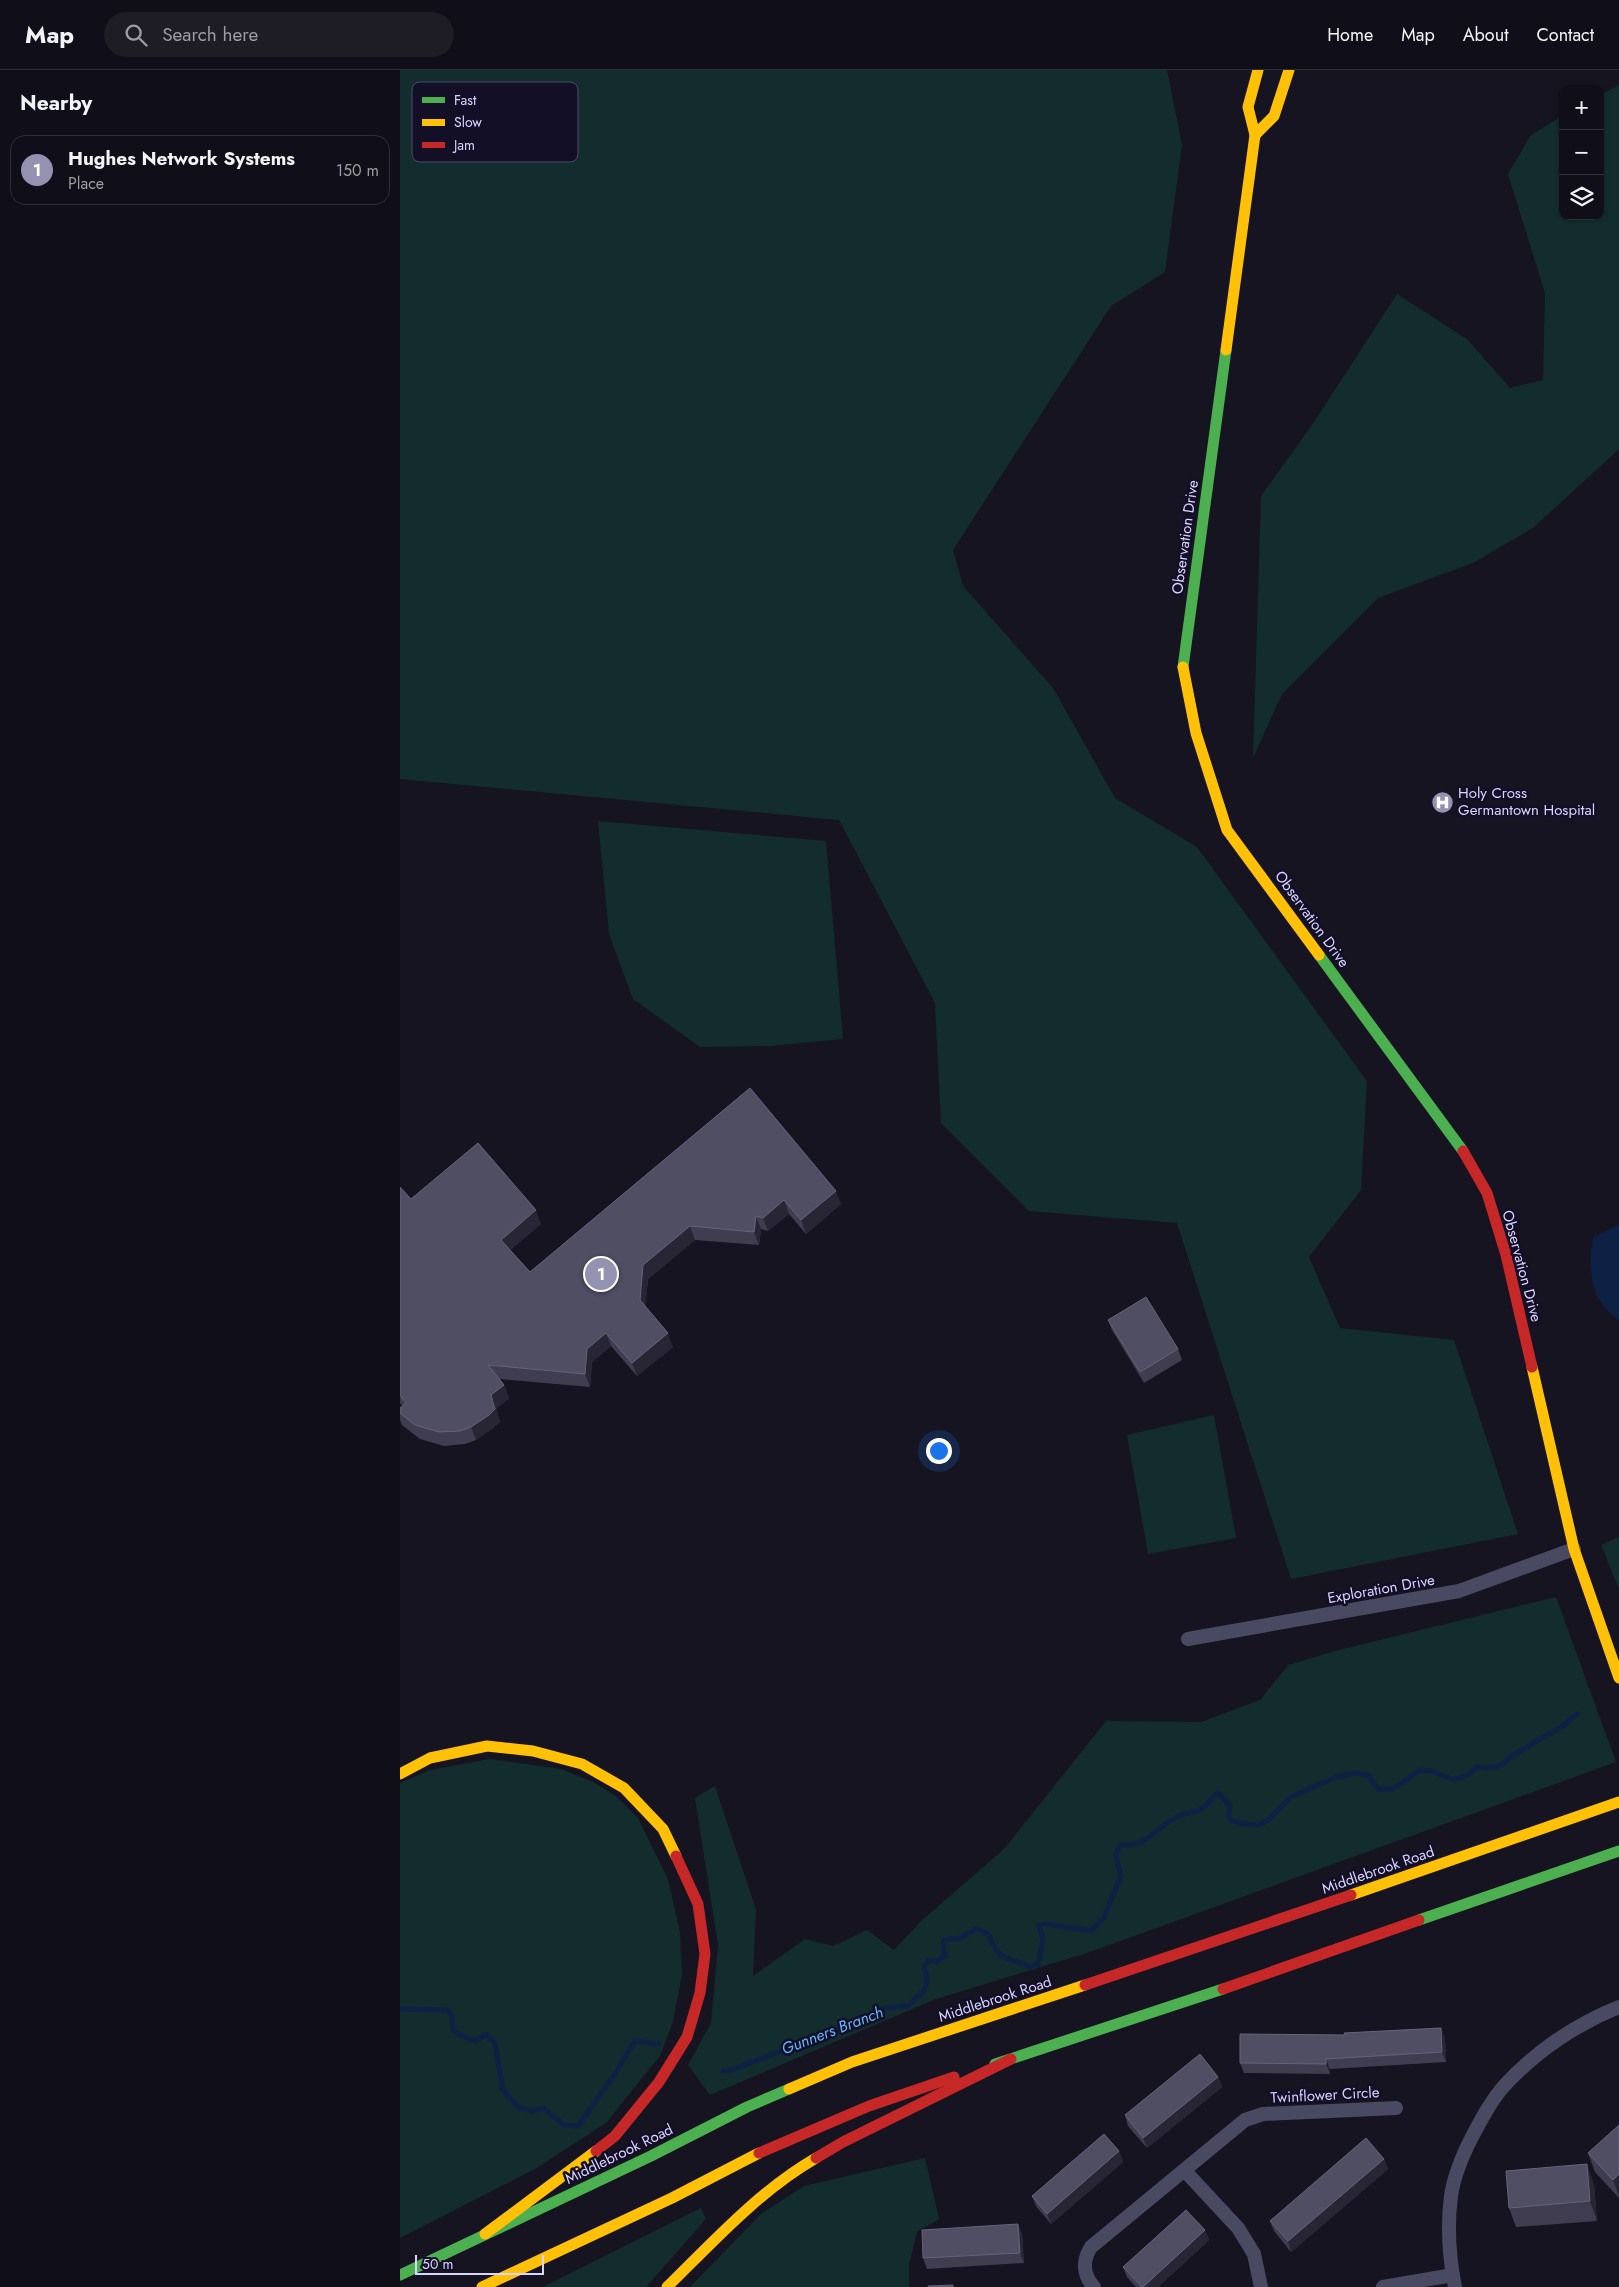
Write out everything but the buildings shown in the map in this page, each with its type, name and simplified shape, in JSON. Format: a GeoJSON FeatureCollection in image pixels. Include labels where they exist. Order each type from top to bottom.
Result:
{"type":"FeatureCollection","features":[{"type":"Feature","properties":{"kind":"main road","name":"Observation Drive"},"geometry":{"type":"LineString","coordinates":[[1258,70],[1248,107],[1255,135],[1183,667],[1196,733],[1227,830],[1457,1141],[1487,1193],[1506,1255],[1574,1549],[1619,1678]]}},
{"type":"Feature","properties":{"kind":"main road"},"geometry":{"type":"LineString","coordinates":[[1255,135],[1274,116],[1289,70]]}},
{"type":"Feature","properties":{"kind":"main road"},"geometry":{"type":"LineString","coordinates":[[400,1774],[430,1758],[487,1746],[534,1751],[582,1764],[624,1788],[664,1829],[698,1904],[705,1954],[700,1993],[687,2037],[659,2082],[609,2141],[589,2158],[485,2234]]}},
{"type":"Feature","properties":{"kind":"main road","name":"Middlebrook Road"},"geometry":{"type":"LineString","coordinates":[[400,2275],[652,2156],[747,2107],[852,2062],[1190,1950],[1619,1802]]}},
{"type":"Feature","properties":{"kind":"main road"},"geometry":{"type":"LineString","coordinates":[[482,2287],[672,2198],[776,2146],[869,2106],[1205,1995],[1619,1851]]}},
{"type":"Feature","properties":{"kind":"main road"},"geometry":{"type":"LineString","coordinates":[[667,2287],[746,2209],[791,2172],[843,2142],[1011,2059]]}},
{"type":"Feature","properties":{"kind":"street","name":"Exploration Drive"},"geometry":{"type":"LineString","coordinates":[[1188,1639],[1459,1591],[1574,1549]]}},
{"type":"Feature","properties":{"kind":"street"},"geometry":{"type":"LineString","coordinates":[[1383,2287],[1454,2281],[1448,2248],[1451,2195],[1462,2156],[1485,2112],[1503,2087],[1549,2045],[1593,2017],[1619,2007]]}},
{"type":"Feature","properties":{"kind":"street","name":"Twinflower Circle"},"geometry":{"type":"LineString","coordinates":[[1094,2287],[1087,2279],[1085,2270],[1086,2254],[1091,2247],[1246,2120],[1263,2114],[1396,2108]]}},
{"type":"Feature","properties":{"kind":"street"},"geometry":{"type":"LineString","coordinates":[[1185,2171],[1238,2228],[1254,2254],[1261,2287]]}},
{"type":"Feature","properties":{"kind":"green space"},"geometry":{"type":"Polygon","coordinates":[[[400,70],[1167,70],[1182,145],[1165,272],[1111,306],[953,550],[963,586],[1053,688],[1115,798],[1197,847],[1367,1081],[1361,1190],[1309,1257],[1340,1328],[1454,1340],[1518,1534],[1291,1579],[1177,1223],[1029,1211],[941,1123],[935,1003],[839,820],[400,779],[400,70]]]}},
{"type":"Feature","properties":{"kind":"green space"},"geometry":{"type":"Polygon","coordinates":[[[1619,85],[1619,449],[1533,528],[1473,563],[1378,598],[1282,694],[1253,758],[1261,496],[1314,422],[1397,294],[1467,339],[1510,388],[1543,380],[1545,293],[1508,174],[1531,135],[1559,118],[1559,220],[1604,220],[1604,93],[1619,85]]]}},
{"type":"Feature","properties":{"kind":"green space"},"geometry":{"type":"Polygon","coordinates":[[[598,821],[826,841],[843,1039],[770,1046],[700,1047],[633,999],[609,934],[598,821]]]}},
{"type":"Feature","properties":{"kind":"green space"},"geometry":{"type":"Polygon","coordinates":[[[1214,1415],[1236,1538],[1148,1554],[1127,1435],[1214,1415]]]}},
{"type":"Feature","properties":{"kind":"green space"},"geometry":{"type":"Polygon","coordinates":[[[1619,1537],[1619,1589],[1601,1545],[1619,1537]]]}},
{"type":"Feature","properties":{"kind":"green space"},"geometry":{"type":"Polygon","coordinates":[[[1556,1597],[1616,1762],[1090,1952],[936,1999],[710,2095],[688,2065],[711,2023],[718,1945],[695,1798],[715,1786],[756,1909],[753,1976],[805,1939],[833,1946],[867,1930],[894,1950],[920,1922],[1004,1849],[1106,1721],[1201,1722],[1260,1700],[1288,1665],[1335,1651],[1556,1597]]]}},
{"type":"Feature","properties":{"kind":"green space"},"geometry":{"type":"Polygon","coordinates":[[[490,1759],[561,1769],[593,1782],[616,1796],[638,1818],[668,1879],[680,1932],[682,1974],[673,2022],[660,2056],[606,2123],[535,2169],[400,2238],[400,1783],[430,1770],[490,1759]]]}},
{"type":"Feature","properties":{"kind":"green space"},"geometry":{"type":"Polygon","coordinates":[[[925,2158],[939,2219],[917,2232],[909,2265],[909,2287],[690,2287],[761,2214],[804,2186],[925,2158]]]}},
{"type":"Feature","properties":{"kind":"green space"},"geometry":{"type":"Polygon","coordinates":[[[701,2208],[706,2219],[646,2287],[543,2287],[701,2208]]]}},
{"type":"Feature","properties":{"kind":"water"},"geometry":{"type":"Polygon","coordinates":[[[1619,1225],[1619,1320],[1609,1312],[1596,1293],[1591,1272],[1591,1249],[1593,1237],[1619,1225]]]}},
{"type":"Feature","properties":{"kind":"waterway","name":"Gunners Branch"},"geometry":{"type":"LineString","coordinates":[[723,2071],[729,2071],[826,2034],[885,2008],[908,2006],[926,1985],[927,1980],[924,1967],[928,1961],[937,1961],[945,1956],[944,1940],[961,1938],[976,1929],[989,1936],[996,1950],[1003,1957],[1029,1967],[1038,1964],[1043,1940],[1039,1925],[1047,1924],[1091,1931],[1104,1917],[1121,1876],[1116,1860],[1116,1852],[1121,1845],[1130,1845],[1145,1840],[1171,1820],[1201,1809],[1218,1793],[1230,1805],[1229,1817],[1232,1821],[1259,1825],[1268,1820],[1291,1797],[1336,1777],[1356,1773],[1368,1775],[1378,1789],[1393,1789],[1420,1770],[1431,1771],[1454,1780],[1469,1774],[1477,1767],[1490,1768],[1500,1766],[1512,1756],[1561,1727],[1577,1714]]}},
{"type":"Feature","properties":{"kind":"waterway","name":"Gunners Branch"},"geometry":{"type":"LineString","coordinates":[[400,2009],[447,2010],[452,2016],[453,2030],[462,2036],[476,2041],[486,2034],[495,2043],[503,2090],[518,2107],[532,2111],[543,2108],[564,2125],[578,2126],[615,2074],[635,2041],[659,2044]]}},
{"type":"Feature","properties":{"kind":"traffic: fast"},"geometry":{"type":"LineString","coordinates":[[1183,667],[1226,350]]}},
{"type":"Feature","properties":{"kind":"traffic: fast"},"geometry":{"type":"LineString","coordinates":[[1319,955],[1463,1151]]}},
{"type":"Feature","properties":{"kind":"traffic: fast"},"geometry":{"type":"LineString","coordinates":[[1419,1920],[1619,1851]]}},
{"type":"Feature","properties":{"kind":"traffic: fast"},"geometry":{"type":"LineString","coordinates":[[995,2064],[1223,1989]]}},
{"type":"Feature","properties":{"kind":"traffic: fast"},"geometry":{"type":"LineString","coordinates":[[400,2275],[651,2156],[747,2107],[789,2089]]}},
{"type":"Feature","properties":{"kind":"traffic: slow"},"geometry":{"type":"LineString","coordinates":[[1226,350],[1255,135],[1248,107],[1258,70]]}},
{"type":"Feature","properties":{"kind":"traffic: slow"},"geometry":{"type":"LineString","coordinates":[[1255,135],[1274,116],[1289,70]]}},
{"type":"Feature","properties":{"kind":"traffic: slow"},"geometry":{"type":"LineString","coordinates":[[1183,667],[1196,733],[1227,830],[1319,955]]}},
{"type":"Feature","properties":{"kind":"traffic: slow"},"geometry":{"type":"LineString","coordinates":[[1532,1367],[1574,1549],[1619,1678]]}},
{"type":"Feature","properties":{"kind":"traffic: slow"},"geometry":{"type":"LineString","coordinates":[[400,1774],[430,1758],[487,1746],[533,1751],[582,1764],[624,1788],[663,1829],[676,1856]]}},
{"type":"Feature","properties":{"kind":"traffic: slow"},"geometry":{"type":"LineString","coordinates":[[1351,1895],[1619,1802]]}},
{"type":"Feature","properties":{"kind":"traffic: slow"},"geometry":{"type":"LineString","coordinates":[[789,2089],[852,2062],[1085,1985]]}},
{"type":"Feature","properties":{"kind":"traffic: slow"},"geometry":{"type":"LineString","coordinates":[[485,2234],[596,2151]]}},
{"type":"Feature","properties":{"kind":"traffic: slow"},"geometry":{"type":"LineString","coordinates":[[482,2287],[672,2198],[759,2153]]}},
{"type":"Feature","properties":{"kind":"traffic: slow"},"geometry":{"type":"LineString","coordinates":[[667,2287],[756,2201],[795,2171],[816,2158]]}},
{"type":"Feature","properties":{"kind":"traffic: jam"},"geometry":{"type":"LineString","coordinates":[[1463,1151],[1487,1193],[1506,1255],[1532,1367]]}},
{"type":"Feature","properties":{"kind":"traffic: jam"},"geometry":{"type":"LineString","coordinates":[[596,2151],[615,2136],[659,2082],[687,2037],[700,1993],[705,1954],[698,1904],[676,1856]]}},
{"type":"Feature","properties":{"kind":"traffic: jam"},"geometry":{"type":"LineString","coordinates":[[1085,1985],[1351,1895]]}},
{"type":"Feature","properties":{"kind":"traffic: jam"},"geometry":{"type":"LineString","coordinates":[[1223,1989],[1419,1920]]}},
{"type":"Feature","properties":{"kind":"traffic: jam"},"geometry":{"type":"LineString","coordinates":[[816,2158],[843,2142],[1011,2059]]}},
{"type":"Feature","properties":{"kind":"traffic: jam"},"geometry":{"type":"LineString","coordinates":[[759,2153],[869,2106],[954,2077]]}},
{"type":"Feature","properties":{"kind":"place","name":"Holy Cross Germantown Hospital"},"geometry":{"type":"Point","coordinates":[1442,802]}},
{"type":"Feature","properties":{"kind":"place","name":"Hughes Network Systems"},"geometry":{"type":"Point","coordinates":[601,1274]}}]}
